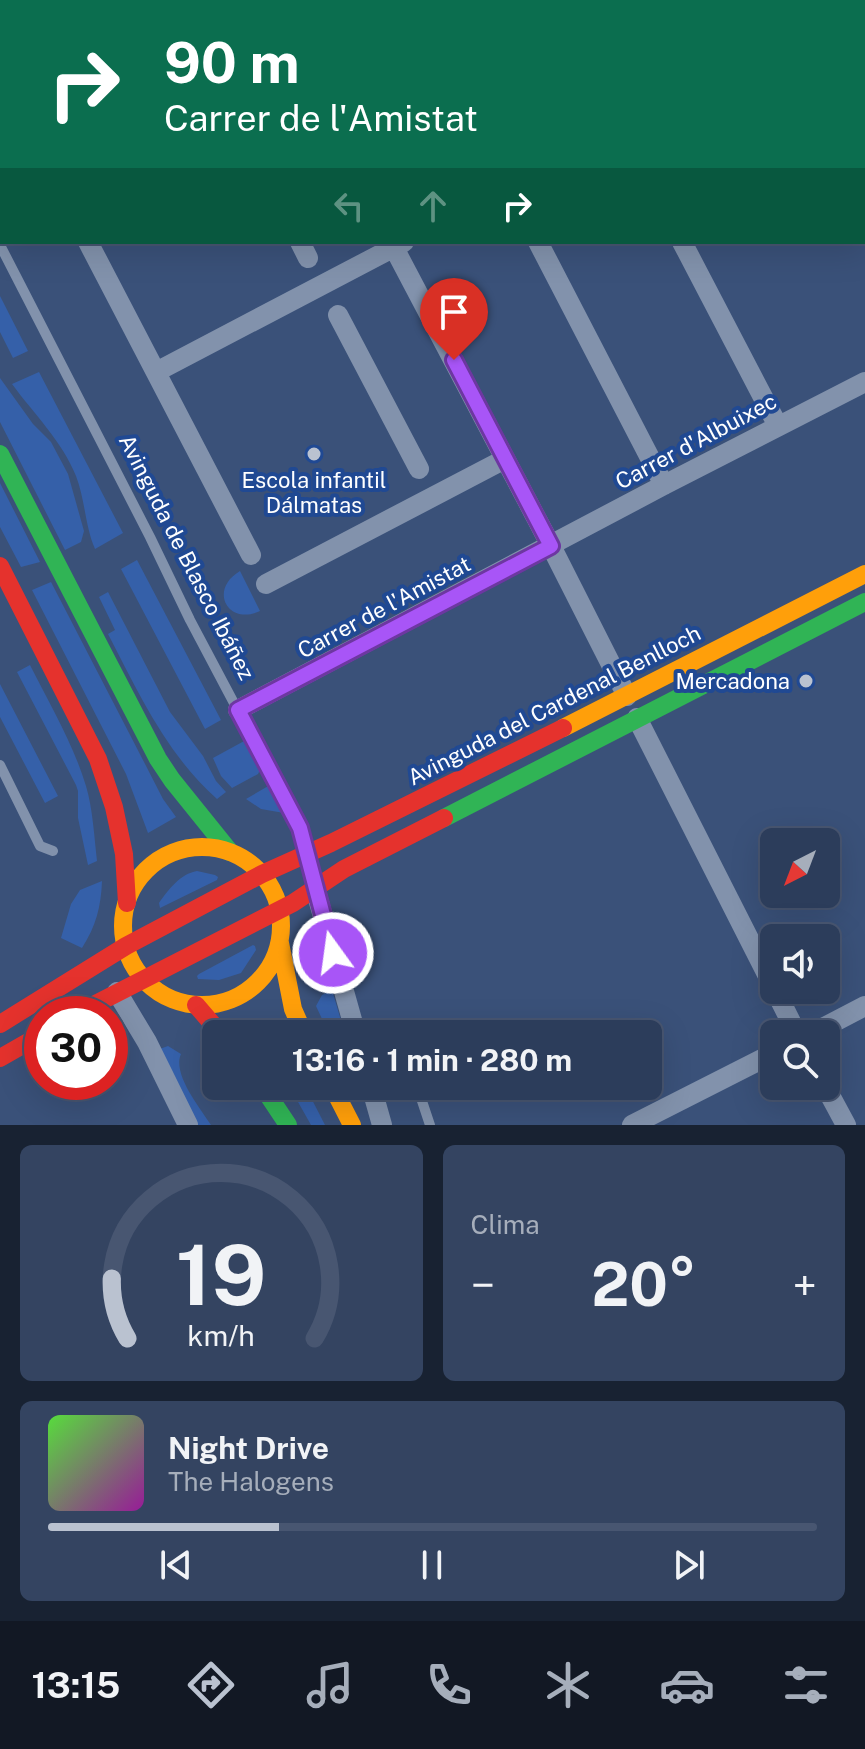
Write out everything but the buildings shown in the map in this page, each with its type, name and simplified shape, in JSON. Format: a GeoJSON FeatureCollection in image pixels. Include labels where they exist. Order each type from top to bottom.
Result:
{"type":"FeatureCollection","features":[{"type":"Feature","properties":{"kind":"main road"},"geometry":{"type":"LineString","coordinates":[[0,454],[158,759],[230,852]]}},
{"type":"Feature","properties":{"kind":"main road"},"geometry":{"type":"LineString","coordinates":[[0,566],[98,759],[114,807],[124,854],[127,903]]}},
{"type":"Feature","properties":{"kind":"main road","name":"Avinguda del Cardenal Benlloch"},"geometry":{"type":"LineString","coordinates":[[0,1024],[126,946],[262,874],[627,696],[865,574]]}},
{"type":"Feature","properties":{"kind":"main road"},"geometry":{"type":"LineString","coordinates":[[110,996],[228,937],[344,869],[865,602]]}},
{"type":"Feature","properties":{"kind":"main road"},"geometry":{"type":"LineString","coordinates":[[280,943],[263,977],[244,993],[221,1003],[196,1005],[173,999],[143,978],[133,963],[126,946],[123,925],[127,903],[142,875],[167,855],[199,847],[215,848],[247,862],[262,874],[273,891],[279,909],[280,943],[298,1020]]}},
{"type":"Feature","properties":{"kind":"main road"},"geometry":{"type":"LineString","coordinates":[[196,1005],[209,1020]]}},
{"type":"Feature","properties":{"kind":"main road"},"geometry":{"type":"LineString","coordinates":[[0,1058],[24,1044]]}},
{"type":"Feature","properties":{"kind":"main road"},"geometry":{"type":"LineString","coordinates":[[271,1100],[288,1125]]}},
{"type":"Feature","properties":{"kind":"main road"},"geometry":{"type":"LineString","coordinates":[[339,1100],[352,1125]]}},
{"type":"Feature","properties":{"kind":"street"},"geometry":{"type":"LineString","coordinates":[[89,244],[251,555]]}},
{"type":"Feature","properties":{"kind":"street"},"geometry":{"type":"LineString","coordinates":[[156,372],[397,244],[627,696]]}},
{"type":"Feature","properties":{"kind":"street"},"geometry":{"type":"LineString","coordinates":[[539,244],[664,485]]}},
{"type":"Feature","properties":{"kind":"street"},"geometry":{"type":"LineString","coordinates":[[683,244],[778,426]]}},
{"type":"Feature","properties":{"kind":"street"},"geometry":{"type":"LineString","coordinates":[[338,315],[419,469]]}},
{"type":"Feature","properties":{"kind":"street","name":"Carrer d'Albuixec"},"geometry":{"type":"LineString","coordinates":[[551,546],[865,382]]}},
{"type":"Feature","properties":{"kind":"street"},"geometry":{"type":"LineString","coordinates":[[266,584],[505,459]]}},
{"type":"Feature","properties":{"kind":"street","name":"Carrer de l'Amistat"},"geometry":{"type":"LineString","coordinates":[[238,710],[551,546]]}},
{"type":"Feature","properties":{"kind":"street"},"geometry":{"type":"LineString","coordinates":[[637,718],[760,961]]}},
{"type":"Feature","properties":{"kind":"street","name":"Avinguda de Blasco Ibáñez"},"geometry":{"type":"LineString","coordinates":[[315,888],[352,1020]]}},
{"type":"Feature","properties":{"kind":"street"},"geometry":{"type":"LineString","coordinates":[[141,1031],[143,978]]}},
{"type":"Feature","properties":{"kind":"street"},"geometry":{"type":"LineString","coordinates":[[117,992],[141,1031],[188,1125]]}},
{"type":"Feature","properties":{"kind":"street"},"geometry":{"type":"LineString","coordinates":[[838,1020],[865,1006]]}},
{"type":"Feature","properties":{"kind":"street"},"geometry":{"type":"LineString","coordinates":[[632,1125],[760,1060]]}},
{"type":"Feature","properties":{"kind":"street"},"geometry":{"type":"LineString","coordinates":[[375,1100],[382,1125]]}},
{"type":"Feature","properties":{"kind":"street"},"geometry":{"type":"LineString","coordinates":[[833,1100],[846,1125]]}},
{"type":"Feature","properties":{"kind":"lane","name":"Avinguda de Blasco Ibáñez"},"geometry":{"type":"LineString","coordinates":[[0,245],[190,620],[300,828],[315,888]]}},
{"type":"Feature","properties":{"kind":"lane"},"geometry":{"type":"LineString","coordinates":[[0,765],[40,846],[53,851]]}},
{"type":"Feature","properties":{"kind":"lane"},"geometry":{"type":"LineString","coordinates":[[422,1100],[430,1125]]}},
{"type":"Feature","properties":{"kind":"shaded area"},"geometry":{"type":"Polygon","coordinates":[[[0,296],[28,351],[13,358],[0,332],[0,296]]]}},
{"type":"Feature","properties":{"kind":"shaded area"},"geometry":{"type":"Polygon","coordinates":[[[39,372],[123,533],[95,549],[79,485],[70,463],[12,384],[39,372]]]}},
{"type":"Feature","properties":{"kind":"shaded area"},"geometry":{"type":"Polygon","coordinates":[[[0,378],[33,424],[51,442],[68,474],[84,531],[81,542],[65,550],[0,422],[0,378]]]}},
{"type":"Feature","properties":{"kind":"shaded area"},"geometry":{"type":"Polygon","coordinates":[[[0,483],[40,562],[21,567],[0,527],[0,483]]]}},
{"type":"Feature","properties":{"kind":"shaded area"},"geometry":{"type":"Polygon","coordinates":[[[137,560],[221,720],[205,729],[121,569],[137,560]]]}},
{"type":"Feature","properties":{"kind":"shaded area"},"geometry":{"type":"Polygon","coordinates":[[[240,571],[260,611],[239,614],[226,604],[225,587],[240,571]]]}},
{"type":"Feature","properties":{"kind":"shaded area"},"geometry":{"type":"Polygon","coordinates":[[[51,582],[163,799],[176,817],[148,833],[126,774],[32,590],[51,582]]]}},
{"type":"Feature","properties":{"kind":"shaded area"},"geometry":{"type":"Polygon","coordinates":[[[108,592],[170,712],[226,792],[217,799],[168,743],[131,678],[108,634],[115,630],[99,597],[108,592]]]}},
{"type":"Feature","properties":{"kind":"shaded area"},"geometry":{"type":"Polygon","coordinates":[[[30,665],[68,739],[86,786],[97,861],[88,865],[78,818],[76,785],[17,672],[30,665]]]}},
{"type":"Feature","properties":{"kind":"shaded area"},"geometry":{"type":"Polygon","coordinates":[[[0,684],[58,796],[45,803],[0,717],[0,684]]]}},
{"type":"Feature","properties":{"kind":"shaded area"},"geometry":{"type":"Polygon","coordinates":[[[246,740],[260,770],[232,788],[221,776],[213,758],[246,740]]]}},
{"type":"Feature","properties":{"kind":"shaded area"},"geometry":{"type":"Polygon","coordinates":[[[270,785],[284,813],[261,809],[246,799],[270,785]]]}},
{"type":"Feature","properties":{"kind":"shaded area"},"geometry":{"type":"Polygon","coordinates":[[[197,871],[215,875],[217,880],[160,908],[159,903],[175,883],[197,871]]]}},
{"type":"Feature","properties":{"kind":"shaded area"},"geometry":{"type":"Polygon","coordinates":[[[102,881],[97,916],[82,948],[61,938],[71,904],[80,890],[102,881]]]}},
{"type":"Feature","properties":{"kind":"shaded area"},"geometry":{"type":"Polygon","coordinates":[[[253,945],[256,950],[241,973],[219,980],[198,979],[199,974],[253,945]]]}},
{"type":"Feature","properties":{"kind":"shaded area"},"geometry":{"type":"Polygon","coordinates":[[[332,990],[341,1020],[322,1020],[316,1006],[322,995],[332,990]]]}},
{"type":"Feature","properties":{"kind":"shaded area"},"geometry":{"type":"Polygon","coordinates":[[[168,1046],[181,1054],[180,1071],[184,1081],[211,1125],[196,1125],[157,1050],[168,1046]]]}},
{"type":"Feature","properties":{"kind":"shaded area"},"geometry":{"type":"Polygon","coordinates":[[[297,1100],[312,1100],[325,1125],[311,1125],[297,1100]]]}},
{"type":"Feature","properties":{"kind":"traffic: fast"},"geometry":{"type":"LineString","coordinates":[[0,454],[158,759],[230,852]]}},
{"type":"Feature","properties":{"kind":"traffic: fast"},"geometry":{"type":"LineString","coordinates":[[444,818],[865,602]]}},
{"type":"Feature","properties":{"kind":"traffic: fast"},"geometry":{"type":"LineString","coordinates":[[271,1100],[288,1125]]}},
{"type":"Feature","properties":{"kind":"traffic: slow"},"geometry":{"type":"LineString","coordinates":[[563,728],[865,574]]}},
{"type":"Feature","properties":{"kind":"traffic: slow"},"geometry":{"type":"LineString","coordinates":[[202,847],[232,853],[258,870],[275,896],[281,926],[275,956],[258,982],[232,999],[202,1005],[172,999],[146,982],[129,956],[123,926],[129,896],[146,870],[172,853],[202,847]]}},
{"type":"Feature","properties":{"kind":"traffic: slow"},"geometry":{"type":"LineString","coordinates":[[280,943],[298,1020]]}},
{"type":"Feature","properties":{"kind":"traffic: slow"},"geometry":{"type":"LineString","coordinates":[[339,1100],[352,1125]]}},
{"type":"Feature","properties":{"kind":"traffic: jam"},"geometry":{"type":"LineString","coordinates":[[0,566],[98,759],[114,807],[124,854],[127,903]]}},
{"type":"Feature","properties":{"kind":"traffic: jam"},"geometry":{"type":"LineString","coordinates":[[0,1024],[126,946],[262,874],[563,728]]}},
{"type":"Feature","properties":{"kind":"traffic: jam"},"geometry":{"type":"LineString","coordinates":[[111,996],[293,903],[344,869],[444,818]]}},
{"type":"Feature","properties":{"kind":"traffic: jam"},"geometry":{"type":"LineString","coordinates":[[196,1005],[209,1020]]}},
{"type":"Feature","properties":{"kind":"traffic: jam"},"geometry":{"type":"LineString","coordinates":[[0,1058],[24,1044]]}},
{"type":"Feature","properties":{"kind":"place","name":"Escola infantil Dálmatas"},"geometry":{"type":"Point","coordinates":[314,454]}},
{"type":"Feature","properties":{"kind":"place","name":"Mercadona"},"geometry":{"type":"Point","coordinates":[806,681]}},
{"type":"Feature","properties":{"kind":"route"},"geometry":{"type":"LineString","coordinates":[[333,953],[300,828],[238,710],[551,546],[454,360]]}}]}
